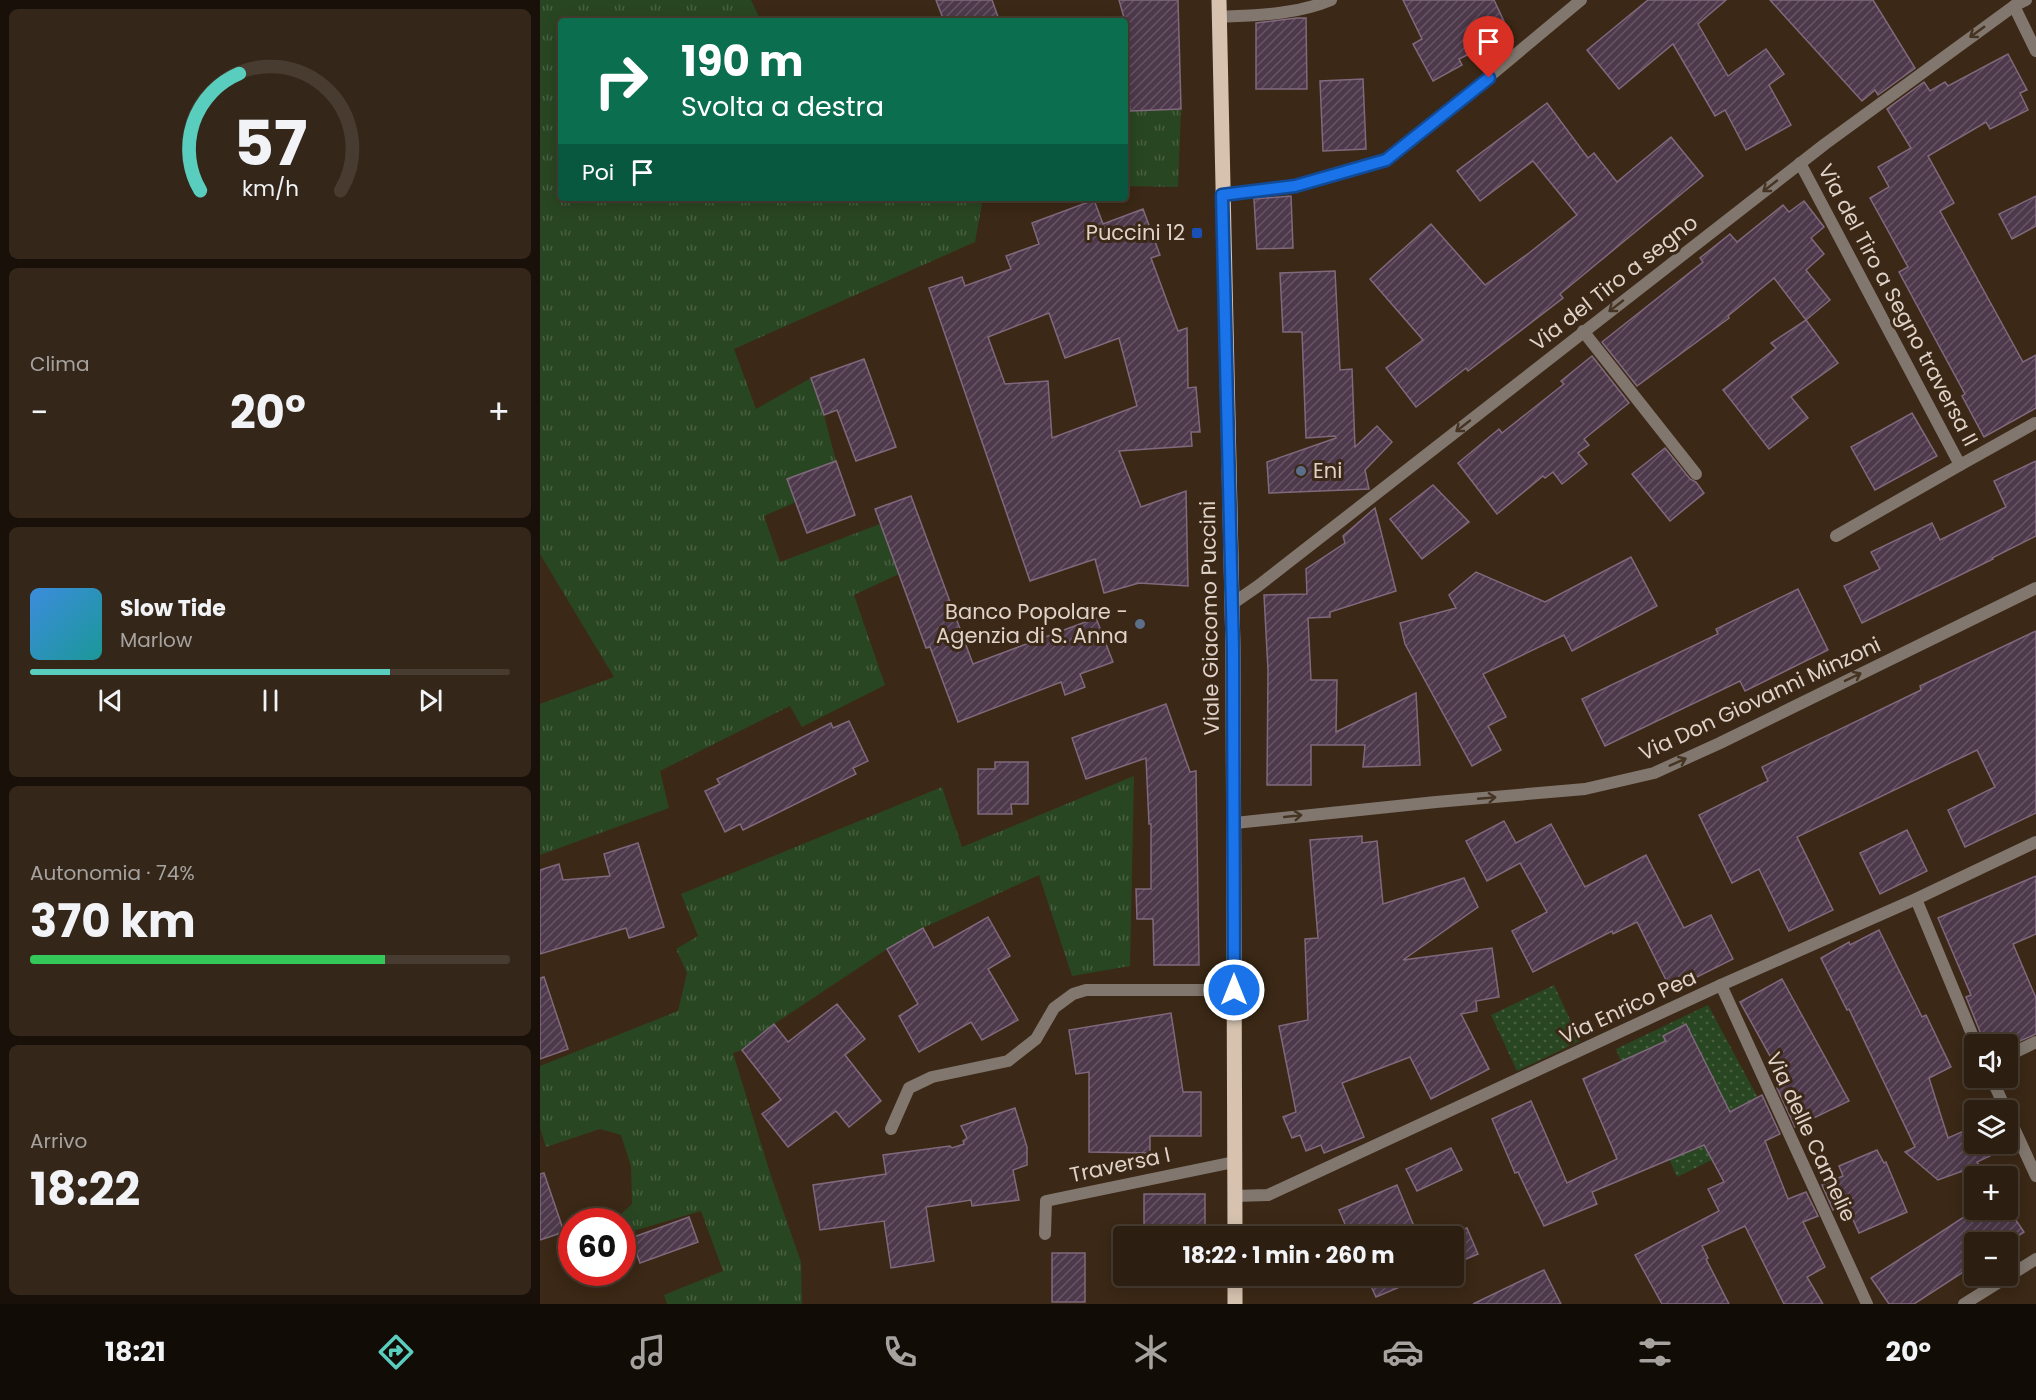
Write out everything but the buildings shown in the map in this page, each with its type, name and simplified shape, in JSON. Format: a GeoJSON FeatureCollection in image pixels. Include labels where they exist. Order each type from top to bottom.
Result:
{"type":"FeatureCollection","features":[{"type":"Feature","properties":{"kind":"main road","name":"Viale Giacomo Puccini"},"geometry":{"type":"LineString","coordinates":[[1219,0],[1235,823],[1235,1226]]}},
{"type":"Feature","properties":{"kind":"main road"},"geometry":{"type":"LineString","coordinates":[[1235,1286],[1235,1304]]}},
{"type":"Feature","properties":{"kind":"street"},"geometry":{"type":"LineString","coordinates":[[1219,17],[1288,12],[1311,8],[1331,0]]}},
{"type":"Feature","properties":{"kind":"street"},"geometry":{"type":"LineString","coordinates":[[1222,195],[1295,186],[1386,160],[1581,0]]}},
{"type":"Feature","properties":{"kind":"street","name":"Via del Tiro a segno"},"geometry":{"type":"LineString","coordinates":[[1232,604],[1800,163],[2014,6],[2026,0]]}},
{"type":"Feature","properties":{"kind":"street"},"geometry":{"type":"LineString","coordinates":[[2014,6],[2036,51]]}},
{"type":"Feature","properties":{"kind":"street","name":"Via del Tiro a Segno traversa II"},"geometry":{"type":"LineString","coordinates":[[1800,163],[1960,465]]}},
{"type":"Feature","properties":{"kind":"street"},"geometry":{"type":"LineString","coordinates":[[1583,331],[1696,474]]}},
{"type":"Feature","properties":{"kind":"street","name":"Via del Tiro a Segno traversa II"},"geometry":{"type":"LineString","coordinates":[[1836,536],[2036,423]]}},
{"type":"Feature","properties":{"kind":"street","name":"Via Don Giovanni Minzoni"},"geometry":{"type":"LineString","coordinates":[[1235,823],[1585,789],[1654,773],[2036,588]]}},
{"type":"Feature","properties":{"kind":"street","name":"Via Enrico Pea"},"geometry":{"type":"LineString","coordinates":[[1234,1196],[1268,1195],[2036,842]]}},
{"type":"Feature","properties":{"kind":"street"},"geometry":{"type":"LineString","coordinates":[[1916,899],[1972,1034]]}},
{"type":"Feature","properties":{"kind":"street","name":"Via delle Camelie"},"geometry":{"type":"LineString","coordinates":[[1721,985],[1866,1304]]}},
{"type":"Feature","properties":{"kind":"street"},"geometry":{"type":"LineString","coordinates":[[891,1129],[909,1088],[932,1077],[1008,1061],[1036,1039],[1054,1008],[1073,994],[1086,990],[1234,990]]}},
{"type":"Feature","properties":{"kind":"street"},"geometry":{"type":"LineString","coordinates":[[2018,1051],[2036,1042]]}},
{"type":"Feature","properties":{"kind":"street"},"geometry":{"type":"LineString","coordinates":[[2018,1137],[2036,1176]]}},
{"type":"Feature","properties":{"kind":"street","name":"Traversa I"},"geometry":{"type":"LineString","coordinates":[[1045,1234],[1046,1201],[1234,1162]]}},
{"type":"Feature","properties":{"kind":"street"},"geometry":{"type":"LineString","coordinates":[[1964,1304],[2036,1259]]}},
{"type":"Feature","properties":{"kind":"green space"},"geometry":{"type":"Polygon","coordinates":[[[540,0],[751,0],[760,18],[558,18],[558,201],[982,201],[975,242],[734,349],[756,409],[811,378],[836,461],[787,479],[796,502],[764,516],[780,562],[880,524],[899,574],[854,595],[885,685],[802,727],[790,706],[660,771],[669,808],[540,855],[540,704],[614,677],[540,554],[540,0]]]}},
{"type":"Feature","properties":{"kind":"green space"},"geometry":{"type":"Polygon","coordinates":[[[1128,89],[1130,111],[1181,109],[1178,187],[1128,186],[1128,89]]]}},
{"type":"Feature","properties":{"kind":"green space"},"geometry":{"type":"Polygon","coordinates":[[[1134,776],[1130,966],[1072,976],[1039,875],[923,928],[887,949],[774,1024],[742,1050],[733,1053],[772,1179],[801,1262],[802,1304],[667,1304],[664,1295],[723,1271],[701,1211],[636,1230],[636,1208],[628,1208],[632,1204],[631,1166],[621,1135],[600,1129],[546,1147],[540,1128],[540,1066],[678,1011],[687,973],[676,949],[698,936],[681,894],[942,787],[962,847],[1134,776]]]}},
{"type":"Feature","properties":{"kind":"green space"},"geometry":{"type":"Polygon","coordinates":[[[1554,985],[1580,1041],[1517,1071],[1491,1015],[1554,985]]]}},
{"type":"Feature","properties":{"kind":"green space"},"geometry":{"type":"Polygon","coordinates":[[[1708,1005],[1758,1098],[1697,1128],[1712,1160],[1677,1177],[1627,1061],[1621,1062],[1616,1049],[1708,1005]]]}},
{"type":"Feature","properties":{"kind":"place","name":"Puccini 12"},"geometry":{"type":"Point","coordinates":[1197,233]}},
{"type":"Feature","properties":{"kind":"place","name":"Eni"},"geometry":{"type":"Point","coordinates":[1301,471]}},
{"type":"Feature","properties":{"kind":"place","name":"Banco Popolare - Agenzia di S. Anna"},"geometry":{"type":"Point","coordinates":[1140,624]}},
{"type":"Feature","properties":{"kind":"route"},"geometry":{"type":"LineString","coordinates":[[1234,990],[1233,650],[1222,195],[1295,186],[1386,160],[1489,78]]}}]}
